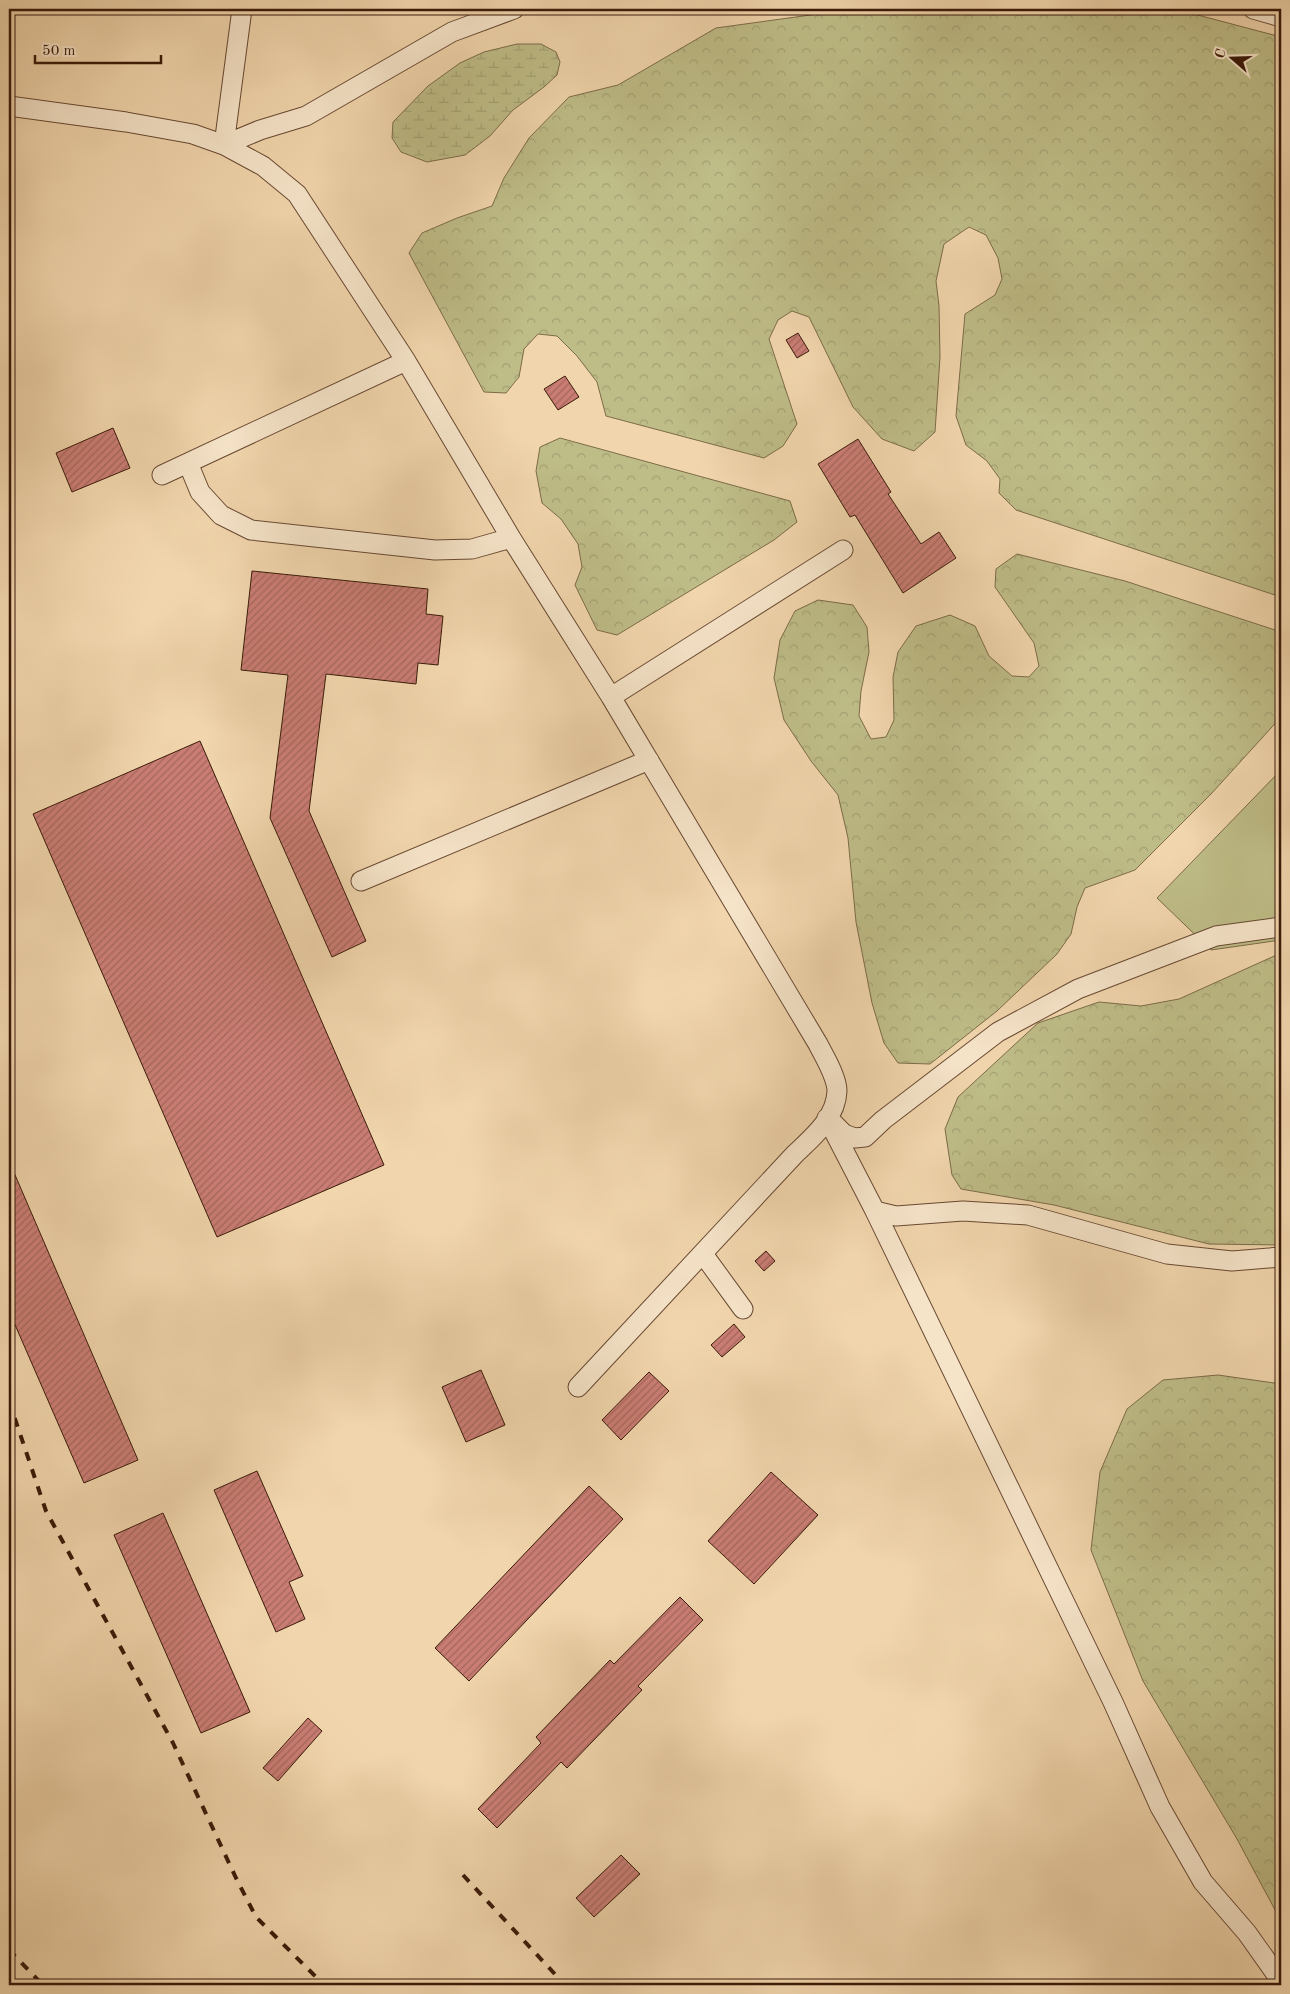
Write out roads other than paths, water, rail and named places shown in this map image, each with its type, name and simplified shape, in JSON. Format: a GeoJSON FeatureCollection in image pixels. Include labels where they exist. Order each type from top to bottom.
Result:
{"type":"FeatureCollection","features":[{"type":"Feature","properties":{"kind":"street"},"geometry":{"type":"LineString","coordinates":[[224,145],[242,9]]}},
{"type":"Feature","properties":{"kind":"street"},"geometry":{"type":"LineString","coordinates":[[224,145],[260,130],[306,116],[452,32],[514,9]]}},
{"type":"Feature","properties":{"kind":"street"},"geometry":{"type":"LineString","coordinates":[[1252,9],[1281,17]]}},
{"type":"Feature","properties":{"kind":"street"},"geometry":{"type":"LineString","coordinates":[[9,106],[126,122],[193,134],[224,145],[262,166],[297,194],[406,361],[511,538],[612,697],[830,1067],[837,1090],[833,1107],[822,1128],[795,1154],[578,1387]]}},
{"type":"Feature","properties":{"kind":"street"},"geometry":{"type":"LineString","coordinates":[[162,475],[406,361]]}},
{"type":"Feature","properties":{"kind":"street"},"geometry":{"type":"LineString","coordinates":[[188,463],[200,492],[221,515],[251,530],[435,550],[472,549],[511,538]]}},
{"type":"Feature","properties":{"kind":"street"},"geometry":{"type":"LineString","coordinates":[[612,697],[843,550]]}},
{"type":"Feature","properties":{"kind":"street"},"geometry":{"type":"LineString","coordinates":[[361,881],[649,760]]}},
{"type":"Feature","properties":{"kind":"street"},"geometry":{"type":"LineString","coordinates":[[827,1118],[844,1134],[855,1138],[865,1137],[883,1120],[998,1032],[1078,989],[1216,936],[1281,927]]}},
{"type":"Feature","properties":{"kind":"street"},"geometry":{"type":"LineString","coordinates":[[827,1118],[875,1212],[1113,1702],[1160,1807],[1203,1882],[1247,1933],[1281,1981]]}},
{"type":"Feature","properties":{"kind":"street"},"geometry":{"type":"LineString","coordinates":[[875,1212],[896,1216],[964,1210],[1028,1215],[1167,1254],[1232,1261],[1281,1257]]}},
{"type":"Feature","properties":{"kind":"street"},"geometry":{"type":"LineString","coordinates":[[703,1254],[743,1309]]}},
{"type":"Feature","properties":{"kind":"railway"},"geometry":{"type":"LineString","coordinates":[[9,1401],[46,1511],[173,1743],[256,1917],[324,1985]]}},
{"type":"Feature","properties":{"kind":"railway"},"geometry":{"type":"LineString","coordinates":[[463,1875],[565,1985]]}},
{"type":"Feature","properties":{"kind":"railway"},"geometry":{"type":"LineString","coordinates":[[9,1950],[43,1985]]}}]}
